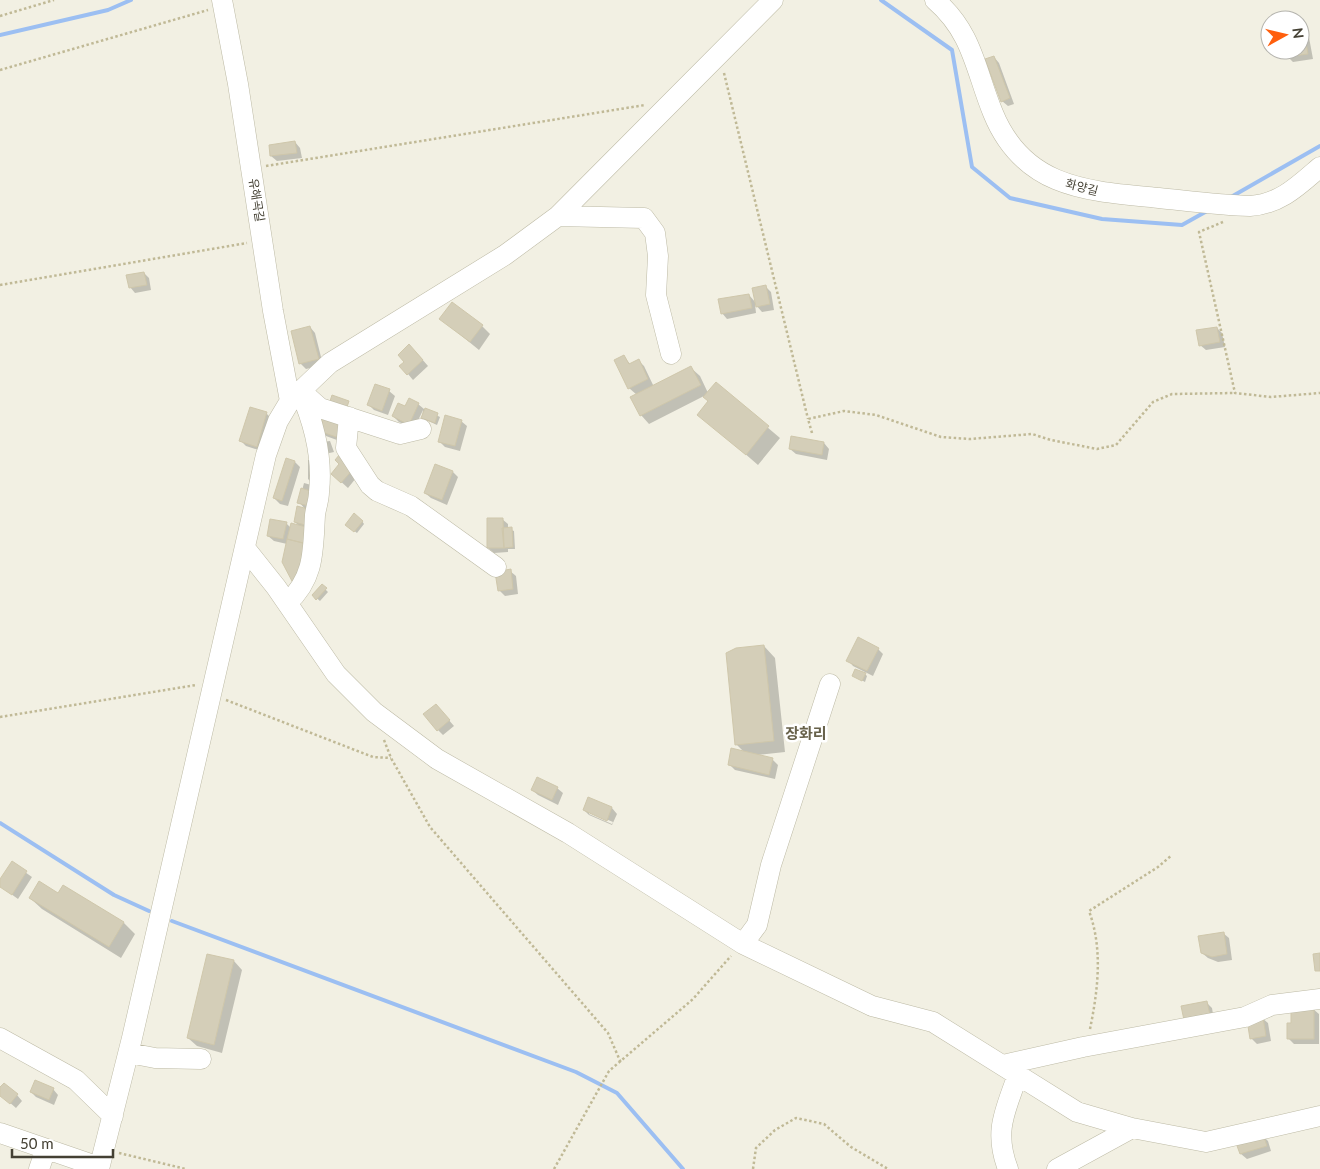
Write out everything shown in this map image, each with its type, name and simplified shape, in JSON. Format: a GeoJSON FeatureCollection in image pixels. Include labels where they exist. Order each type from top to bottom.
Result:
{"type":"FeatureCollection","features":[{"type":"Feature","properties":{"kind":"street"},"geometry":{"type":"LineString","coordinates":[[0,1133],[46,1149],[101,1162],[266,456],[278,421],[295,396],[330,363],[505,255],[558,216],[772,0]]}},
{"type":"Feature","properties":{"kind":"street","name":"화양길"},"geometry":{"type":"LineString","coordinates":[[936,0],[959,25],[977,62],[1000,128],[1014,150],[1030,166],[1052,179],[1088,190],[1242,206],[1265,204],[1282,197],[1320,167]]}},
{"type":"Feature","properties":{"kind":"street","name":"유해곡길"},"geometry":{"type":"LineString","coordinates":[[222,3],[252,168],[282,366],[295,396],[311,416],[319,451],[319,492],[312,560],[295,596],[287,603]]}},
{"type":"Feature","properties":{"kind":"street"},"geometry":{"type":"LineString","coordinates":[[558,216],[644,218],[655,233],[658,256],[656,295],[671,354]]}},
{"type":"Feature","properties":{"kind":"street"},"geometry":{"type":"LineString","coordinates":[[295,396],[320,408],[400,434],[421,428]]}},
{"type":"Feature","properties":{"kind":"street"},"geometry":{"type":"LineString","coordinates":[[349,417],[346,448],[370,485],[377,491],[411,506],[496,566]]}},
{"type":"Feature","properties":{"kind":"street"},"geometry":{"type":"LineString","coordinates":[[245,548],[287,603],[336,674],[374,712],[437,760],[568,833],[742,944],[872,1006],[933,1022],[1077,1112],[1132,1128],[1206,1142],[1320,1116]]}},
{"type":"Feature","properties":{"kind":"street"},"geometry":{"type":"LineString","coordinates":[[742,944],[757,925],[771,865],[830,684]]}},
{"type":"Feature","properties":{"kind":"street"},"geometry":{"type":"LineString","coordinates":[[1011,1069],[1091,1045],[1245,1017],[1272,1005],[1320,999]]}},
{"type":"Feature","properties":{"kind":"street"},"geometry":{"type":"LineString","coordinates":[[0,1038],[76,1080],[113,1116]]}},
{"type":"Feature","properties":{"kind":"street"},"geometry":{"type":"LineString","coordinates":[[128,1053],[155,1058],[202,1059]]}},
{"type":"Feature","properties":{"kind":"street"},"geometry":{"type":"LineString","coordinates":[[1008,1169],[1000,1140],[1000,1128],[1011,1069]]}},
{"type":"Feature","properties":{"kind":"street"},"geometry":{"type":"LineString","coordinates":[[1057,1169],[1132,1128]]}},
{"type":"Feature","properties":{"kind":"street"},"geometry":{"type":"LineString","coordinates":[[39,1169],[46,1149]]}},
{"type":"Feature","properties":{"kind":"path"},"geometry":{"type":"LineString","coordinates":[[0,16],[54,0]]}},
{"type":"Feature","properties":{"kind":"path"},"geometry":{"type":"LineString","coordinates":[[0,70],[222,3]]}},
{"type":"Feature","properties":{"kind":"path"},"geometry":{"type":"LineString","coordinates":[[719,54],[812,434]]}},
{"type":"Feature","properties":{"kind":"path"},"geometry":{"type":"LineString","coordinates":[[252,168],[672,101]]}},
{"type":"Feature","properties":{"kind":"path"},"geometry":{"type":"LineString","coordinates":[[1225,221],[1199,232],[1235,393]]}},
{"type":"Feature","properties":{"kind":"path"},"geometry":{"type":"LineString","coordinates":[[0,285],[263,240]]}},
{"type":"Feature","properties":{"kind":"path"},"geometry":{"type":"LineString","coordinates":[[808,419],[844,411],[868,414],[941,438],[1032,434],[1051,440],[1097,449],[1116,445],[1153,402],[1172,394],[1235,393],[1271,397],[1320,393]]}},
{"type":"Feature","properties":{"kind":"path"},"geometry":{"type":"LineString","coordinates":[[0,717],[213,688],[373,757],[391,758]]}},
{"type":"Feature","properties":{"kind":"path"},"geometry":{"type":"LineString","coordinates":[[384,740],[391,758],[430,827],[608,1033],[622,1063]]}},
{"type":"Feature","properties":{"kind":"path"},"geometry":{"type":"LineString","coordinates":[[1091,1045],[1090,1030],[1096,997],[1098,952],[1088,910],[1158,867],[1172,855]]}},
{"type":"Feature","properties":{"kind":"path"},"geometry":{"type":"LineString","coordinates":[[554,1169],[609,1071],[622,1063],[693,999],[742,944]]}},
{"type":"Feature","properties":{"kind":"path"},"geometry":{"type":"LineString","coordinates":[[753,1169],[756,1148],[775,1130],[796,1118],[824,1124],[851,1147],[888,1169]]}},
{"type":"Feature","properties":{"kind":"path"},"geometry":{"type":"LineString","coordinates":[[101,1162],[186,1169]]}},
{"type":"Feature","properties":{"kind":"building"},"geometry":{"type":"Polygon","coordinates":[[[994,56],[1010,98],[1001,102],[985,59],[994,56]]]}},
{"type":"Feature","properties":{"kind":"building"},"geometry":{"type":"Polygon","coordinates":[[[295,141],[297,153],[270,156],[269,145],[295,141]]]}},
{"type":"Feature","properties":{"kind":"building"},"geometry":{"type":"Polygon","coordinates":[[[144,272],[147,285],[129,288],[126,275],[144,272]]]}},
{"type":"Feature","properties":{"kind":"building"},"geometry":{"type":"Polygon","coordinates":[[[766,285],[770,304],[756,307],[752,288],[766,285]]]}},
{"type":"Feature","properties":{"kind":"building"},"geometry":{"type":"Polygon","coordinates":[[[749,294],[752,308],[721,314],[718,299],[749,294]]]}},
{"type":"Feature","properties":{"kind":"building"},"geometry":{"type":"Polygon","coordinates":[[[452,302],[483,325],[470,342],[439,319],[452,302]]]}},
{"type":"Feature","properties":{"kind":"building"},"geometry":{"type":"Polygon","coordinates":[[[310,326],[319,359],[299,364],[291,331],[310,326]]]}},
{"type":"Feature","properties":{"kind":"building"},"geometry":{"type":"Polygon","coordinates":[[[1217,327],[1220,342],[1199,346],[1196,330],[1217,327]]]}},
{"type":"Feature","properties":{"kind":"building"},"geometry":{"type":"Polygon","coordinates":[[[409,344],[423,360],[407,375],[399,366],[404,362],[398,355],[409,344]]]}},
{"type":"Feature","properties":{"kind":"building"},"geometry":{"type":"Polygon","coordinates":[[[624,355],[629,364],[639,359],[648,379],[628,389],[614,360],[624,355]]]}},
{"type":"Feature","properties":{"kind":"building"},"geometry":{"type":"Polygon","coordinates":[[[691,366],[701,385],[640,416],[630,397],[691,366]]]}},
{"type":"Feature","properties":{"kind":"building"},"geometry":{"type":"Polygon","coordinates":[[[716,382],[769,426],[746,455],[697,415],[708,401],[703,397],[716,382]]]}},
{"type":"Feature","properties":{"kind":"building"},"geometry":{"type":"Polygon","coordinates":[[[375,384],[390,389],[382,411],[367,405],[375,384]]]}},
{"type":"Feature","properties":{"kind":"building"},"geometry":{"type":"Polygon","coordinates":[[[332,395],[349,401],[346,410],[329,404],[332,395]]]}},
{"type":"Feature","properties":{"kind":"building"},"geometry":{"type":"Polygon","coordinates":[[[409,398],[419,403],[409,425],[392,416],[398,403],[405,406],[409,398]]]}},
{"type":"Feature","properties":{"kind":"building"},"geometry":{"type":"Polygon","coordinates":[[[250,407],[267,412],[257,447],[239,441],[250,407]]]}},
{"type":"Feature","properties":{"kind":"building"},"geometry":{"type":"Polygon","coordinates":[[[425,408],[438,413],[435,423],[421,418],[425,408]]]}},
{"type":"Feature","properties":{"kind":"building"},"geometry":{"type":"Polygon","coordinates":[[[325,414],[345,421],[339,438],[319,431],[325,414]]]}},
{"type":"Feature","properties":{"kind":"building"},"geometry":{"type":"Polygon","coordinates":[[[445,415],[462,420],[455,446],[438,442],[445,415]]]}},
{"type":"Feature","properties":{"kind":"building"},"geometry":{"type":"Polygon","coordinates":[[[791,436],[824,442],[822,455],[789,449],[791,436]]]}},
{"type":"Feature","properties":{"kind":"building"},"geometry":{"type":"Polygon","coordinates":[[[340,454],[355,467],[341,483],[331,474],[339,464],[335,460],[340,454]]]}},
{"type":"Feature","properties":{"kind":"building"},"geometry":{"type":"Polygon","coordinates":[[[286,458],[295,461],[282,501],[273,498],[286,458]]]}},
{"type":"Feature","properties":{"kind":"building"},"geometry":{"type":"Polygon","coordinates":[[[435,464],[453,471],[442,500],[424,493],[435,464]]]}},
{"type":"Feature","properties":{"kind":"building"},"geometry":{"type":"Polygon","coordinates":[[[301,488],[317,493],[313,507],[297,503],[301,488]]]}},
{"type":"Feature","properties":{"kind":"building"},"geometry":{"type":"Polygon","coordinates":[[[297,506],[308,509],[305,525],[294,522],[297,506]]]}},
{"type":"Feature","properties":{"kind":"building"},"geometry":{"type":"Polygon","coordinates":[[[354,513],[363,521],[354,532],[345,525],[354,513]]]}},
{"type":"Feature","properties":{"kind":"building"},"geometry":{"type":"Polygon","coordinates":[[[487,518],[503,518],[504,548],[487,548],[487,518]]]}},
{"type":"Feature","properties":{"kind":"building"},"geometry":{"type":"Polygon","coordinates":[[[270,519],[287,522],[283,539],[267,536],[270,519]]]}},
{"type":"Feature","properties":{"kind":"building"},"geometry":{"type":"Polygon","coordinates":[[[291,523],[314,529],[311,545],[287,539],[291,523]]]}},
{"type":"Feature","properties":{"kind":"building"},"geometry":{"type":"Polygon","coordinates":[[[512,527],[513,547],[504,548],[502,528],[512,527]]]}},
{"type":"Feature","properties":{"kind":"building"},"geometry":{"type":"Polygon","coordinates":[[[287,539],[311,545],[293,583],[282,562],[287,539]]]}},
{"type":"Feature","properties":{"kind":"building"},"geometry":{"type":"Polygon","coordinates":[[[511,569],[513,589],[498,591],[495,572],[511,569]]]}},
{"type":"Feature","properties":{"kind":"building"},"geometry":{"type":"Polygon","coordinates":[[[322,584],[327,588],[316,600],[312,595],[322,584]]]}},
{"type":"Feature","properties":{"kind":"building"},"geometry":{"type":"Polygon","coordinates":[[[858,637],[879,648],[867,671],[846,661],[858,637]]]}},
{"type":"Feature","properties":{"kind":"building"},"geometry":{"type":"Polygon","coordinates":[[[764,645],[774,741],[735,745],[726,653],[736,648],[764,645]]]}},
{"type":"Feature","properties":{"kind":"building"},"geometry":{"type":"Polygon","coordinates":[[[855,669],[866,673],[862,681],[852,676],[855,669]]]}},
{"type":"Feature","properties":{"kind":"building"},"geometry":{"type":"Polygon","coordinates":[[[436,704],[450,720],[437,731],[423,714],[436,704]]]}},
{"type":"Feature","properties":{"kind":"building"},"geometry":{"type":"Polygon","coordinates":[[[731,748],[773,758],[769,775],[728,765],[731,748]]]}},
{"type":"Feature","properties":{"kind":"building"},"geometry":{"type":"Polygon","coordinates":[[[537,777],[558,787],[552,800],[531,790],[537,777]]]}},
{"type":"Feature","properties":{"kind":"building"},"geometry":{"type":"Polygon","coordinates":[[[588,797],[612,807],[607,821],[583,810],[588,797]]]}},
{"type":"Feature","properties":{"kind":"building"},"geometry":{"type":"Polygon","coordinates":[[[12,861],[27,871],[12,895],[0,887],[0,879],[12,861]]]}},
{"type":"Feature","properties":{"kind":"building"},"geometry":{"type":"Polygon","coordinates":[[[39,881],[58,893],[63,885],[124,922],[109,947],[29,898],[39,881]]]}},
{"type":"Feature","properties":{"kind":"building"},"geometry":{"type":"Polygon","coordinates":[[[1224,932],[1227,954],[1212,957],[1201,953],[1198,936],[1224,932]]]}},
{"type":"Feature","properties":{"kind":"building"},"geometry":{"type":"Polygon","coordinates":[[[1320,953],[1320,971],[1315,971],[1313,954],[1320,953]]]}},
{"type":"Feature","properties":{"kind":"building"},"geometry":{"type":"Polygon","coordinates":[[[207,954],[234,960],[214,1045],[187,1038],[207,954]]]}},
{"type":"Feature","properties":{"kind":"building"},"geometry":{"type":"Polygon","coordinates":[[[1207,1001],[1210,1015],[1184,1020],[1181,1006],[1207,1001]]]}},
{"type":"Feature","properties":{"kind":"building"},"geometry":{"type":"Polygon","coordinates":[[[1314,1007],[1314,1039],[1287,1039],[1287,1023],[1291,1023],[1291,1008],[1314,1007]]]}},
{"type":"Feature","properties":{"kind":"building"},"geometry":{"type":"Polygon","coordinates":[[[1263,1017],[1266,1036],[1250,1039],[1247,1020],[1263,1017]]]}},
{"type":"Feature","properties":{"kind":"building"},"geometry":{"type":"Polygon","coordinates":[[[35,1080],[54,1088],[49,1100],[30,1092],[35,1080]]]}},
{"type":"Feature","properties":{"kind":"building"},"geometry":{"type":"Polygon","coordinates":[[[4,1083],[18,1094],[10,1104],[0,1096],[0,1087],[4,1083]]]}},
{"type":"Feature","properties":{"kind":"building"},"geometry":{"type":"Polygon","coordinates":[[[1263,1134],[1267,1146],[1240,1154],[1236,1143],[1263,1134]]]}},
{"type":"Feature","properties":{"kind":"waterway"},"geometry":{"type":"LineString","coordinates":[[0,35],[108,10],[131,0]]}},
{"type":"Feature","properties":{"kind":"waterway"},"geometry":{"type":"LineString","coordinates":[[881,0],[952,50],[972,167],[1010,198],[1102,219],[1182,225],[1207,211]]}},
{"type":"Feature","properties":{"kind":"waterway"},"geometry":{"type":"LineString","coordinates":[[1231,197],[1320,146]]}},
{"type":"Feature","properties":{"kind":"waterway"},"geometry":{"type":"LineString","coordinates":[[0,823],[114,895],[149,911]]}},
{"type":"Feature","properties":{"kind":"waterway"},"geometry":{"type":"LineString","coordinates":[[172,921],[576,1072],[617,1093],[683,1169]]}},
{"type":"Feature","properties":{"kind":"district","name":"장화리"},"geometry":{"type":"Point","coordinates":[806,733]}}]}
